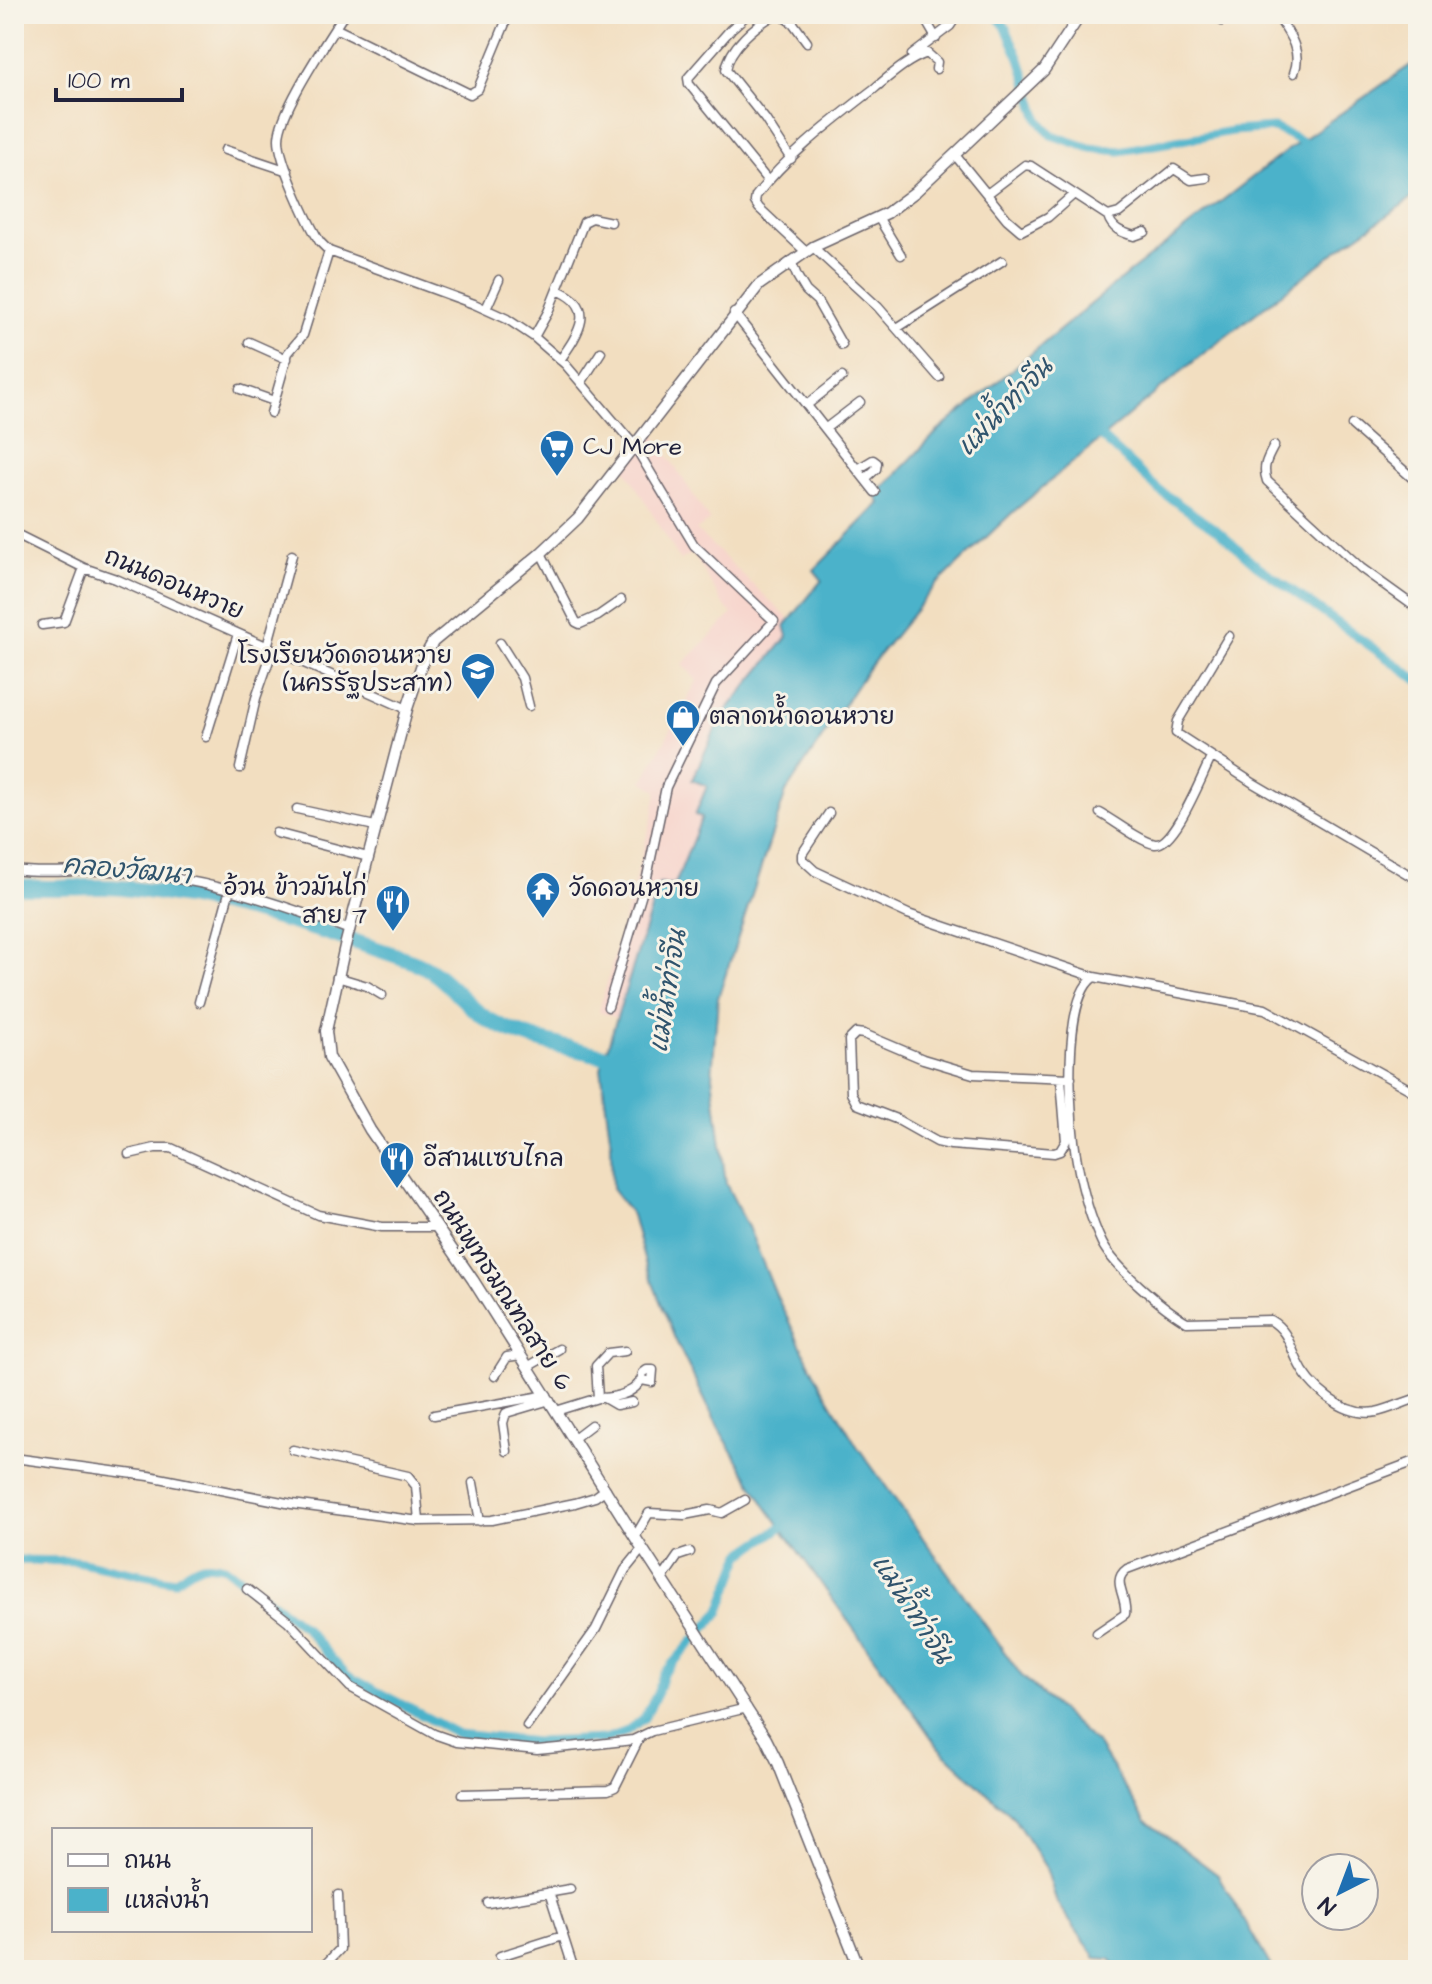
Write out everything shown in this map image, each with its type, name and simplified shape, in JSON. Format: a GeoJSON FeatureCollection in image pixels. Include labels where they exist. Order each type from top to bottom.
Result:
{"type":"FeatureCollection","features":[{"type":"Feature","properties":{"kind":"main road","name":"ถนนพุทธมณฑลสาย 6"},"geometry":{"type":"LineString","coordinates":[[860,1970],[778,1763],[747,1708],[642,1549],[499,1319],[370,1130],[329,1057],[326,1031],[337,977],[407,709],[424,658],[433,642],[541,553],[578,518],[734,313],[759,285],[810,250],[897,206],[1035,80],[1081,14]]}},
{"type":"Feature","properties":{"kind":"street"},"geometry":{"type":"LineString","coordinates":[[344,14],[282,122],[279,142],[312,229],[329,251],[486,309],[534,337],[560,360],[634,445],[694,545],[774,621],[716,684],[666,787],[647,877],[608,1007]]}},
{"type":"Feature","properties":{"kind":"street"},"geometry":{"type":"LineString","coordinates":[[335,28],[470,94],[478,89],[509,14]]}},
{"type":"Feature","properties":{"kind":"street"},"geometry":{"type":"LineString","coordinates":[[748,14],[688,78],[689,84],[768,181]]}},
{"type":"Feature","properties":{"kind":"street"},"geometry":{"type":"LineString","coordinates":[[791,159],[765,119],[726,70],[732,51],[764,21],[777,14],[793,23],[807,42]]}},
{"type":"Feature","properties":{"kind":"street"},"geometry":{"type":"LineString","coordinates":[[922,14],[936,38]]}},
{"type":"Feature","properties":{"kind":"street"},"geometry":{"type":"LineString","coordinates":[[904,65],[910,56],[950,26],[958,14]]}},
{"type":"Feature","properties":{"kind":"street"},"geometry":{"type":"LineString","coordinates":[[1222,21],[1235,14]]}},
{"type":"Feature","properties":{"kind":"street"},"geometry":{"type":"LineString","coordinates":[[1276,14],[1295,45],[1298,65],[1294,73]]}},
{"type":"Feature","properties":{"kind":"street"},"geometry":{"type":"LineString","coordinates":[[936,69],[937,62],[927,53],[904,65],[791,159],[768,181],[755,202],[897,328],[939,377]]}},
{"type":"Feature","properties":{"kind":"street"},"geometry":{"type":"LineString","coordinates":[[225,150],[288,171]]}},
{"type":"Feature","properties":{"kind":"street"},"geometry":{"type":"LineString","coordinates":[[955,155],[1015,228],[1021,231],[1048,217],[1074,194]]}},
{"type":"Feature","properties":{"kind":"street"},"geometry":{"type":"LineString","coordinates":[[987,194],[1025,165],[1053,179],[1108,216],[1111,224],[1125,234],[1134,236],[1145,232]]}},
{"type":"Feature","properties":{"kind":"street"},"geometry":{"type":"LineString","coordinates":[[1108,216],[1119,213],[1174,169],[1191,180],[1206,178]]}},
{"type":"Feature","properties":{"kind":"street"},"geometry":{"type":"LineString","coordinates":[[878,217],[901,255]]}},
{"type":"Feature","properties":{"kind":"street"},"geometry":{"type":"LineString","coordinates":[[534,337],[584,222],[592,218],[611,222]]}},
{"type":"Feature","properties":{"kind":"street"},"geometry":{"type":"LineString","coordinates":[[271,413],[290,349],[303,335],[329,251]]}},
{"type":"Feature","properties":{"kind":"street"},"geometry":{"type":"LineString","coordinates":[[791,261],[806,291],[817,301],[842,345]]}},
{"type":"Feature","properties":{"kind":"street"},"geometry":{"type":"LineString","coordinates":[[897,328],[1002,261]]}},
{"type":"Feature","properties":{"kind":"street"},"geometry":{"type":"LineString","coordinates":[[486,309],[499,280]]}},
{"type":"Feature","properties":{"kind":"street"},"geometry":{"type":"LineString","coordinates":[[557,290],[577,301],[582,312],[575,337],[560,360]]}},
{"type":"Feature","properties":{"kind":"street"},"geometry":{"type":"LineString","coordinates":[[734,313],[875,492]]}},
{"type":"Feature","properties":{"kind":"street"},"geometry":{"type":"LineString","coordinates":[[249,342],[287,359]]}},
{"type":"Feature","properties":{"kind":"street"},"geometry":{"type":"LineString","coordinates":[[581,383],[601,352]]}},
{"type":"Feature","properties":{"kind":"street"},"geometry":{"type":"LineString","coordinates":[[808,404],[842,377]]}},
{"type":"Feature","properties":{"kind":"street"},"geometry":{"type":"LineString","coordinates":[[240,389],[274,401]]}},
{"type":"Feature","properties":{"kind":"street"},"geometry":{"type":"LineString","coordinates":[[826,428],[860,402]]}},
{"type":"Feature","properties":{"kind":"street"},"geometry":{"type":"LineString","coordinates":[[1352,425],[1418,483]]}},
{"type":"Feature","properties":{"kind":"street"},"geometry":{"type":"LineString","coordinates":[[1274,446],[1264,465],[1267,481],[1361,568],[1418,609]]}},
{"type":"Feature","properties":{"kind":"street"},"geometry":{"type":"LineString","coordinates":[[858,469],[873,460],[877,463],[876,469],[865,479]]}},
{"type":"Feature","properties":{"kind":"street"},"geometry":{"type":"LineString","coordinates":[[14,551],[15,533]]}},
{"type":"Feature","properties":{"kind":"street","name":"ถนนดอนหวาย"},"geometry":{"type":"LineString","coordinates":[[15,533],[84,568],[116,579],[407,709]]}},
{"type":"Feature","properties":{"kind":"street"},"geometry":{"type":"LineString","coordinates":[[541,553],[576,622],[580,624],[598,616],[621,600]]}},
{"type":"Feature","properties":{"kind":"street"},"geometry":{"type":"LineString","coordinates":[[240,768],[292,555]]}},
{"type":"Feature","properties":{"kind":"street"},"geometry":{"type":"LineString","coordinates":[[42,625],[64,622],[84,568]]}},
{"type":"Feature","properties":{"kind":"street"},"geometry":{"type":"LineString","coordinates":[[206,737],[238,634]]}},
{"type":"Feature","properties":{"kind":"street"},"geometry":{"type":"LineString","coordinates":[[1229,636],[1176,733],[1211,758],[1418,880]]}},
{"type":"Feature","properties":{"kind":"street"},"geometry":{"type":"LineString","coordinates":[[500,643],[522,678],[529,706]]}},
{"type":"Feature","properties":{"kind":"street"},"geometry":{"type":"LineString","coordinates":[[1100,813],[1145,840],[1164,843],[1181,821],[1211,758]]}},
{"type":"Feature","properties":{"kind":"street"},"geometry":{"type":"LineString","coordinates":[[297,809],[375,826]]}},
{"type":"Feature","properties":{"kind":"street"},"geometry":{"type":"LineString","coordinates":[[829,813],[802,854],[802,859],[815,871],[908,914],[1094,977],[1265,1009],[1418,1094]]}},
{"type":"Feature","properties":{"kind":"street"},"geometry":{"type":"LineString","coordinates":[[276,833],[368,857]]}},
{"type":"Feature","properties":{"kind":"street"},"geometry":{"type":"LineString","coordinates":[[14,870],[53,874],[111,871],[175,877],[282,904],[347,938]]}},
{"type":"Feature","properties":{"kind":"street"},"geometry":{"type":"LineString","coordinates":[[199,1002],[230,889]]}},
{"type":"Feature","properties":{"kind":"street"},"geometry":{"type":"LineString","coordinates":[[337,977],[367,986],[382,995]]}},
{"type":"Feature","properties":{"kind":"street"},"geometry":{"type":"LineString","coordinates":[[1066,1078],[973,1074],[923,1059],[864,1034],[856,1033],[849,1040],[851,1093],[857,1104],[896,1119],[937,1142],[1054,1153],[1060,1151],[1066,1141],[1066,1078],[1075,1013],[1083,989],[1094,977]]}},
{"type":"Feature","properties":{"kind":"street"},"geometry":{"type":"LineString","coordinates":[[1066,1078],[1077,1160],[1086,1198],[1103,1246],[1118,1265],[1187,1322],[1270,1320],[1279,1325],[1287,1334],[1304,1373],[1325,1395],[1340,1405],[1357,1411],[1374,1412],[1418,1398]]}},
{"type":"Feature","properties":{"kind":"street"},"geometry":{"type":"LineString","coordinates":[[129,1154],[171,1148],[318,1215],[382,1227],[437,1227]]}},
{"type":"Feature","properties":{"kind":"street"},"geometry":{"type":"LineString","coordinates":[[529,1366],[559,1349]]}},
{"type":"Feature","properties":{"kind":"street"},"geometry":{"type":"LineString","coordinates":[[601,1398],[596,1366],[608,1353],[625,1351]]}},
{"type":"Feature","properties":{"kind":"street"},"geometry":{"type":"LineString","coordinates":[[495,1376],[507,1357],[521,1355]]}},
{"type":"Feature","properties":{"kind":"street"},"geometry":{"type":"LineString","coordinates":[[556,1411],[632,1390],[642,1380]]}},
{"type":"Feature","properties":{"kind":"street"},"geometry":{"type":"LineString","coordinates":[[434,1415],[548,1398]]}},
{"type":"Feature","properties":{"kind":"street"},"geometry":{"type":"LineString","coordinates":[[507,1451],[503,1423],[506,1413],[548,1398]]}},
{"type":"Feature","properties":{"kind":"street"},"geometry":{"type":"LineString","coordinates":[[601,1398],[616,1405],[632,1402]]}},
{"type":"Feature","properties":{"kind":"street"},"geometry":{"type":"LineString","coordinates":[[574,1438],[591,1425]]}},
{"type":"Feature","properties":{"kind":"street"},"geometry":{"type":"LineString","coordinates":[[293,1450],[412,1478],[416,1486],[419,1521]]}},
{"type":"Feature","properties":{"kind":"street"},"geometry":{"type":"LineString","coordinates":[[14,1458],[149,1476],[292,1504],[419,1521],[480,1521],[575,1503],[595,1497],[606,1489]]}},
{"type":"Feature","properties":{"kind":"street"},"geometry":{"type":"LineString","coordinates":[[1097,1633],[1125,1614],[1126,1605],[1118,1581],[1120,1574],[1127,1569],[1418,1460]]}},
{"type":"Feature","properties":{"kind":"street"},"geometry":{"type":"LineString","coordinates":[[473,1483],[480,1521]]}},
{"type":"Feature","properties":{"kind":"street"},"geometry":{"type":"LineString","coordinates":[[635,1537],[649,1513],[684,1515],[710,1510],[722,1513],[745,1500]]}},
{"type":"Feature","properties":{"kind":"street"},"geometry":{"type":"LineString","coordinates":[[527,1726],[596,1629],[625,1570],[642,1549]]}},
{"type":"Feature","properties":{"kind":"street"},"geometry":{"type":"LineString","coordinates":[[662,1579],[678,1556],[690,1552]]}},
{"type":"Feature","properties":{"kind":"street"},"geometry":{"type":"LineString","coordinates":[[247,1589],[288,1621],[350,1687],[434,1734],[457,1742],[537,1750],[589,1745],[640,1737],[747,1708]]}},
{"type":"Feature","properties":{"kind":"street"},"geometry":{"type":"LineString","coordinates":[[462,1794],[608,1790],[615,1787],[640,1737]]}},
{"type":"Feature","properties":{"kind":"street"},"geometry":{"type":"LineString","coordinates":[[488,1903],[570,1889]]}},
{"type":"Feature","properties":{"kind":"street"},"geometry":{"type":"LineString","coordinates":[[549,1892],[574,1970]]}},
{"type":"Feature","properties":{"kind":"street"},"geometry":{"type":"LineString","coordinates":[[320,1970],[340,1949],[338,1895]]}},
{"type":"Feature","properties":{"kind":"street"},"geometry":{"type":"LineString","coordinates":[[500,1956],[563,1936]]}},
{"type":"Feature","properties":{"kind":"shaded area","name":"ตลาดน้ำดอนหวาย"},"geometry":{"type":"Polygon","coordinates":[[[652,431],[710,521],[696,530],[789,619],[785,626],[789,635],[721,717],[692,779],[707,786],[695,814],[702,817],[675,884],[659,884],[617,1018],[599,1012],[653,814],[657,791],[643,781],[697,681],[683,664],[732,614],[722,603],[693,553],[680,560],[625,468],[652,431]]]}},
{"type":"Feature","properties":{"kind":"water","name":"แม่น้ำท่าจีน"},"geometry":{"type":"Polygon","coordinates":[[[1418,60],[1418,194],[1350,241],[1199,357],[1013,512],[934,587],[867,670],[786,792],[718,998],[712,1076],[726,1184],[816,1377],[857,1446],[1021,1675],[1098,1745],[1146,1821],[1218,1875],[1273,1970],[1119,1970],[1110,1959],[1096,1958],[1057,1903],[1046,1868],[1013,1817],[939,1748],[765,1505],[719,1429],[675,1339],[645,1263],[632,1215],[612,1189],[611,1144],[601,1068],[659,884],[675,884],[702,817],[695,815],[707,786],[692,780],[721,717],[788,636],[785,626],[822,580],[814,570],[880,503],[876,495],[938,431],[1131,271],[1285,152],[1418,60]]]}},
{"type":"Feature","properties":{"kind":"waterway"},"geometry":{"type":"LineString","coordinates":[[995,14],[1005,26],[1020,59],[1039,120],[1051,135],[1090,148],[1120,151],[1232,131],[1274,128],[1312,146]]}},
{"type":"Feature","properties":{"kind":"waterway"},"geometry":{"type":"LineString","coordinates":[[1095,431],[1160,491],[1218,531],[1255,564],[1418,680]]}},
{"type":"Feature","properties":{"kind":"waterway","name":"คลองวัฒนา"},"geometry":{"type":"LineString","coordinates":[[14,886],[130,889],[187,897],[284,920],[423,966],[434,972],[479,1013],[504,1028],[537,1040],[623,1061]]}},
{"type":"Feature","properties":{"kind":"waterway"},"geometry":{"type":"LineString","coordinates":[[14,1560],[76,1561],[174,1581],[203,1565],[225,1567],[304,1627],[346,1675],[458,1734],[536,1742],[605,1739],[625,1732],[644,1718],[657,1694],[663,1674],[719,1613],[742,1554],[789,1522]]}},
{"type":"Feature","properties":{"kind":"place","name":"CJ More"},"geometry":{"type":"Point","coordinates":[557,478]}},
{"type":"Feature","properties":{"kind":"place","name":"โรงเรียนวัดดอนหวาย (นครรัฐประสาท)"},"geometry":{"type":"Point","coordinates":[478,701]}},
{"type":"Feature","properties":{"kind":"place","name":"ตลาดน้ำดอนหวาย"},"geometry":{"type":"Point","coordinates":[683,748]}},
{"type":"Feature","properties":{"kind":"place","name":"วัดดอนหวาย"},"geometry":{"type":"Point","coordinates":[543,920]}},
{"type":"Feature","properties":{"kind":"place","name":"อ้วน ข้าวมันไก่ สาย 7"},"geometry":{"type":"Point","coordinates":[393,933]}},
{"type":"Feature","properties":{"kind":"place","name":"อีสานแซบไกล"},"geometry":{"type":"Point","coordinates":[397,1190]}}]}
